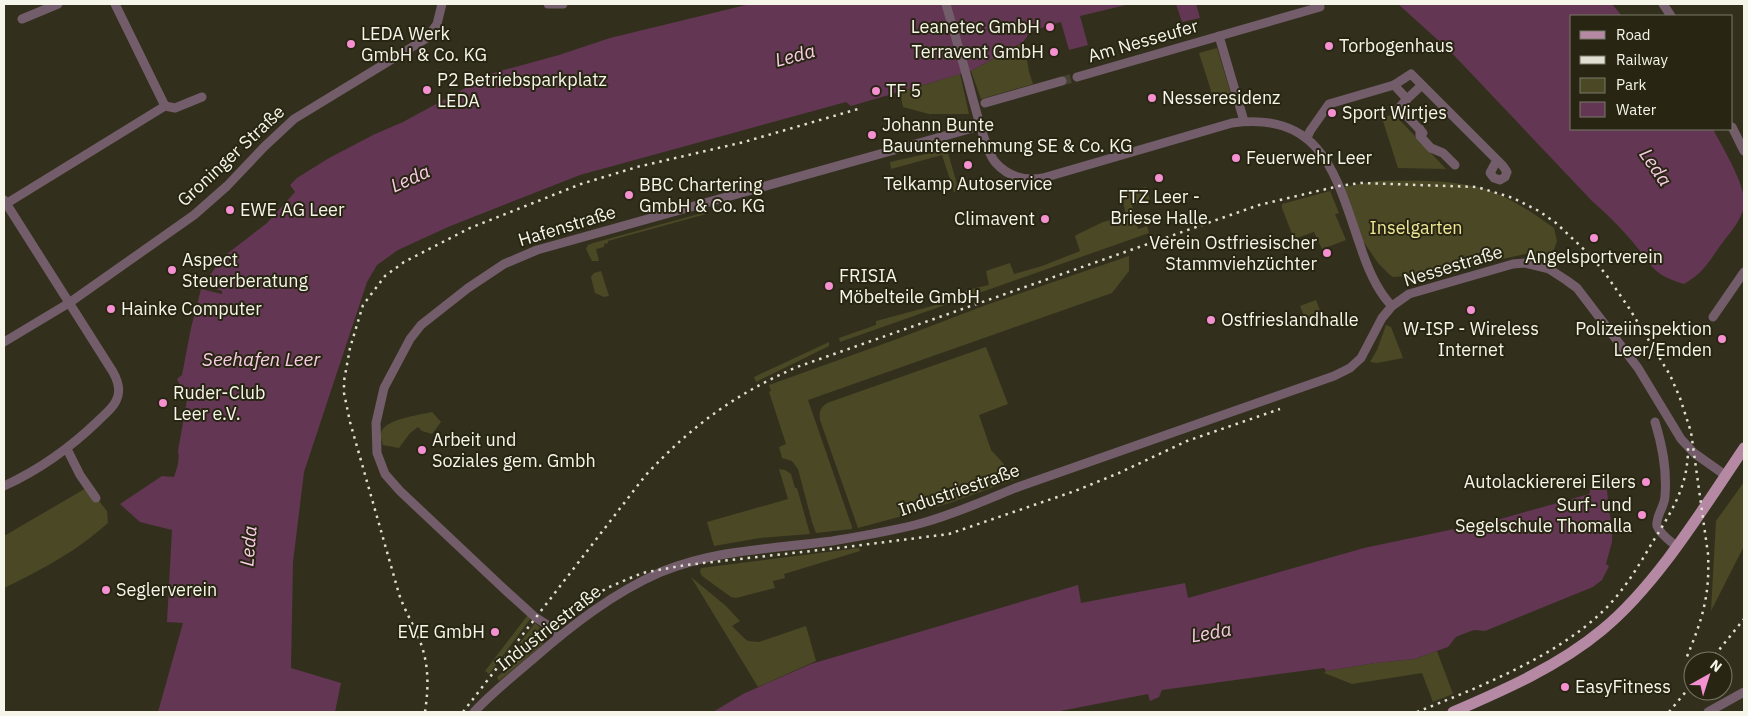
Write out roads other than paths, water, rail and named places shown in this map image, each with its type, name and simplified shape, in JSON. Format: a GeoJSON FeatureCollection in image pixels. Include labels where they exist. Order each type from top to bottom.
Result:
{"type":"FeatureCollection","features":[{"type":"Feature","properties":{"kind":"main road"},"geometry":{"type":"LineString","coordinates":[[1453,712],[1488,697],[1532,674],[1584,644],[1603,630],[1637,596],[1676,546],[1744,448]]}},
{"type":"Feature","properties":{"kind":"street"},"geometry":{"type":"LineString","coordinates":[[22,19],[58,4]]}},
{"type":"Feature","properties":{"kind":"street"},"geometry":{"type":"LineString","coordinates":[[115,4],[165,106]]}},
{"type":"Feature","properties":{"kind":"street","name":"Groninger Straße"},"geometry":{"type":"LineString","coordinates":[[4,342],[69,303],[194,214],[227,186],[264,146],[294,119],[426,38],[437,24],[442,4]]}},
{"type":"Feature","properties":{"kind":"street"},"geometry":{"type":"LineString","coordinates":[[548,4],[563,4]]}},
{"type":"Feature","properties":{"kind":"street","name":"Nessestraße"},"geometry":{"type":"LineString","coordinates":[[946,4],[980,126],[996,163],[1010,174],[1031,180],[1043,178],[1232,123],[1259,120],[1274,122],[1293,129],[1307,138],[1324,156],[1331,167],[1372,276],[1392,306],[1409,294],[1513,264],[1525,263],[1542,266],[1566,280],[1586,299],[1651,387],[1681,439],[1694,454],[1726,475]]}},
{"type":"Feature","properties":{"kind":"street"},"geometry":{"type":"LineString","coordinates":[[1663,4],[1670,15]]}},
{"type":"Feature","properties":{"kind":"street","name":"Am Nesseufer"},"geometry":{"type":"LineString","coordinates":[[1077,77],[1320,7]]}},
{"type":"Feature","properties":{"kind":"street","name":"Am Nesseufer"},"geometry":{"type":"LineString","coordinates":[[1219,36],[1244,122]]}},
{"type":"Feature","properties":{"kind":"street"},"geometry":{"type":"LineString","coordinates":[[1307,138],[1328,104],[1394,85],[1411,74],[1496,160]]}},
{"type":"Feature","properties":{"kind":"street"},"geometry":{"type":"LineString","coordinates":[[985,103],[1062,81]]}},
{"type":"Feature","properties":{"kind":"street"},"geometry":{"type":"LineString","coordinates":[[1394,85],[1407,99]]}},
{"type":"Feature","properties":{"kind":"street"},"geometry":{"type":"LineString","coordinates":[[1422,86],[1399,108],[1422,132],[1420,136],[1431,148],[1443,153],[1455,165]]}},
{"type":"Feature","properties":{"kind":"street"},"geometry":{"type":"LineString","coordinates":[[4,486],[36,470],[67,449],[113,406],[117,400],[118,385],[114,372],[4,203],[165,106],[175,108],[202,97]]}},
{"type":"Feature","properties":{"kind":"street","name":"Hafenstraße"},"geometry":{"type":"LineString","coordinates":[[560,636],[466,555],[385,474],[377,453],[376,423],[384,388],[410,339],[421,325],[468,288],[504,264],[537,250],[980,126]]}},
{"type":"Feature","properties":{"kind":"street"},"geometry":{"type":"LineString","coordinates":[[1733,129],[1744,151]]}},
{"type":"Feature","properties":{"kind":"street"},"geometry":{"type":"LineString","coordinates":[[1714,316],[1744,272]]}},
{"type":"Feature","properties":{"kind":"street","name":"Industriestraße"},"geometry":{"type":"LineString","coordinates":[[474,712],[560,636],[616,596],[662,572],[719,555],[773,546],[840,540],[923,523],[975,505],[1018,487],[1334,376],[1350,368],[1361,358],[1382,318],[1392,306]]}},
{"type":"Feature","properties":{"kind":"street"},"geometry":{"type":"LineString","coordinates":[[1655,422],[1663,448],[1666,478],[1665,500],[1657,522],[1658,527],[1676,546]]}},
{"type":"Feature","properties":{"kind":"street"},"geometry":{"type":"LineString","coordinates":[[67,449],[80,474],[96,498]]}},
{"type":"Feature","properties":{"kind":"street"},"geometry":{"type":"LineString","coordinates":[[1708,712],[1744,692]]}},
{"type":"Feature","properties":{"kind":"water","name":"Seehafen Leer"},"geometry":{"type":"Polygon","coordinates":[[[750,4],[1130,4],[1080,16],[1088,45],[1069,50],[1061,22],[1031,31],[1023,42],[971,71],[851,106],[846,102],[580,175],[448,227],[398,250],[377,265],[367,282],[304,472],[293,562],[291,668],[341,683],[335,712],[158,712],[183,623],[167,622],[172,530],[140,522],[120,504],[162,476],[174,477],[178,464],[178,451],[187,400],[177,379],[182,375],[201,289],[222,294],[222,291],[203,285],[223,257],[267,223],[295,192],[290,185],[297,178],[329,158],[403,122],[493,73],[559,55],[610,38],[750,4]]]}},
{"type":"Feature","properties":{"kind":"water"},"geometry":{"type":"Polygon","coordinates":[[[1176,4],[1196,4],[1200,18],[1182,22],[1176,4]]]}},
{"type":"Feature","properties":{"kind":"water","name":"Leda"},"geometry":{"type":"Polygon","coordinates":[[[1398,4],[1612,4],[1621,15],[1570,15],[1570,130],[1714,130],[1728,156],[1742,188],[1744,206],[1738,222],[1705,267],[1696,276],[1684,284],[1664,276],[1653,267],[1622,230],[1592,201],[1449,50],[1398,4]]]}},
{"type":"Feature","properties":{"kind":"water","name":"Leda"},"geometry":{"type":"Polygon","coordinates":[[[1600,482],[1606,483],[1612,532],[1612,542],[1606,564],[1609,566],[1602,580],[1593,587],[1485,631],[1474,630],[1463,634],[1456,637],[1448,647],[1414,659],[1326,671],[1324,668],[1162,690],[1159,697],[1150,701],[1148,694],[1055,712],[713,712],[743,694],[811,664],[1078,585],[1081,603],[1185,583],[1188,598],[1364,548],[1497,520],[1589,494],[1591,487],[1600,482]]]}},
{"type":"Feature","properties":{"kind":"tunnel"},"geometry":{"type":"LineString","coordinates":[[1062,81],[1077,77]]}},
{"type":"Feature","properties":{"kind":"railway"},"geometry":{"type":"LineString","coordinates":[[425,712],[427,683],[426,664],[422,646],[399,594],[350,422],[344,393],[344,381],[350,348],[363,305],[385,276],[404,262],[470,228],[581,184],[637,167],[744,142],[858,109]]}},
{"type":"Feature","properties":{"kind":"railway"},"geometry":{"type":"LineString","coordinates":[[463,712],[645,476],[679,442],[734,400],[797,367],[1259,205],[1339,186],[1361,183],[1477,187],[1513,198],[1539,211],[1556,223],[1591,256],[1607,276],[1670,375],[1691,432],[1708,554],[1708,583],[1704,608],[1689,651]]}},
{"type":"Feature","properties":{"kind":"railway"},"geometry":{"type":"LineString","coordinates":[[502,669],[590,599],[607,588],[642,573],[686,565],[949,534],[1075,491],[1119,473],[1187,441],[1280,409]]}},
{"type":"Feature","properties":{"kind":"railway"},"geometry":{"type":"LineString","coordinates":[[1417,712],[1490,682],[1539,657],[1584,628],[1603,611],[1630,579],[1674,505],[1685,475],[1688,445]]}},
{"type":"Feature","properties":{"kind":"railway"},"geometry":{"type":"LineString","coordinates":[[1718,651],[1744,619]]}},
{"type":"Feature","properties":{"kind":"railway"},"geometry":{"type":"LineString","coordinates":[[1669,712],[1683,695]]}},
{"type":"Feature","properties":{"kind":"place","name":"Leanetec GmbH"},"geometry":{"type":"Point","coordinates":[1050,27]}},
{"type":"Feature","properties":{"kind":"place","name":"LEDA Werk GmbH & Co. KG"},"geometry":{"type":"Point","coordinates":[351,44]}},
{"type":"Feature","properties":{"kind":"place","name":"Torbogenhaus"},"geometry":{"type":"Point","coordinates":[1329,46]}},
{"type":"Feature","properties":{"kind":"place","name":"Terravent GmbH"},"geometry":{"type":"Point","coordinates":[1054,52]}},
{"type":"Feature","properties":{"kind":"place","name":"P2 Betriebsparkplatz LEDA"},"geometry":{"type":"Point","coordinates":[427,90]}},
{"type":"Feature","properties":{"kind":"place","name":"TF 5"},"geometry":{"type":"Point","coordinates":[876,91]}},
{"type":"Feature","properties":{"kind":"place","name":"Nesseresidenz"},"geometry":{"type":"Point","coordinates":[1152,98]}},
{"type":"Feature","properties":{"kind":"place","name":"Sport Wirtjes"},"geometry":{"type":"Point","coordinates":[1332,113]}},
{"type":"Feature","properties":{"kind":"place","name":"Johann Bunte Bauunternehmung SE & Co. KG"},"geometry":{"type":"Point","coordinates":[872,135]}},
{"type":"Feature","properties":{"kind":"place","name":"Feuerwehr Leer"},"geometry":{"type":"Point","coordinates":[1236,158]}},
{"type":"Feature","properties":{"kind":"place","name":"Telkamp Autoservice"},"geometry":{"type":"Point","coordinates":[968,165]}},
{"type":"Feature","properties":{"kind":"place","name":"FTZ Leer - Briese Halle"},"geometry":{"type":"Point","coordinates":[1159,178]}},
{"type":"Feature","properties":{"kind":"place","name":"BBC Chartering GmbH & Co. KG"},"geometry":{"type":"Point","coordinates":[629,195]}},
{"type":"Feature","properties":{"kind":"place","name":"EWE AG Leer"},"geometry":{"type":"Point","coordinates":[230,210]}},
{"type":"Feature","properties":{"kind":"place","name":"Climavent"},"geometry":{"type":"Point","coordinates":[1045,219]}},
{"type":"Feature","properties":{"kind":"place","name":"Angelsportverein"},"geometry":{"type":"Point","coordinates":[1594,238]}},
{"type":"Feature","properties":{"kind":"place","name":"Verein Ostfriesischer Stammviehzüchter"},"geometry":{"type":"Point","coordinates":[1327,253]}},
{"type":"Feature","properties":{"kind":"place","name":"Aspect Steuerberatung"},"geometry":{"type":"Point","coordinates":[172,270]}},
{"type":"Feature","properties":{"kind":"place","name":"FRISIA Möbelteile GmbH"},"geometry":{"type":"Point","coordinates":[829,286]}},
{"type":"Feature","properties":{"kind":"place","name":"Hainke Computer"},"geometry":{"type":"Point","coordinates":[111,309]}},
{"type":"Feature","properties":{"kind":"place","name":"W-ISP - Wireless Internet"},"geometry":{"type":"Point","coordinates":[1471,310]}},
{"type":"Feature","properties":{"kind":"place","name":"Ostfrieslandhalle"},"geometry":{"type":"Point","coordinates":[1211,320]}},
{"type":"Feature","properties":{"kind":"place","name":"Polizeiinspektion Leer/Emden"},"geometry":{"type":"Point","coordinates":[1722,339]}},
{"type":"Feature","properties":{"kind":"place","name":"Ruder-Club Leer e.V."},"geometry":{"type":"Point","coordinates":[163,403]}},
{"type":"Feature","properties":{"kind":"place","name":"Arbeit und Soziales gem. Gmbh"},"geometry":{"type":"Point","coordinates":[422,450]}},
{"type":"Feature","properties":{"kind":"place","name":"Autolackiererei Eilers"},"geometry":{"type":"Point","coordinates":[1646,482]}},
{"type":"Feature","properties":{"kind":"place","name":"Surf- und Segelschule Thomalla"},"geometry":{"type":"Point","coordinates":[1642,515]}},
{"type":"Feature","properties":{"kind":"place","name":"Seglerverein"},"geometry":{"type":"Point","coordinates":[106,590]}},
{"type":"Feature","properties":{"kind":"place","name":"EVE GmbH"},"geometry":{"type":"Point","coordinates":[495,632]}},
{"type":"Feature","properties":{"kind":"place","name":"EasyFitness"},"geometry":{"type":"Point","coordinates":[1565,687]}},
{"type":"Feature","properties":{"kind":"park label","name":"Inselgarten"},"geometry":{"type":"Point","coordinates":[1416,228]}}]}
